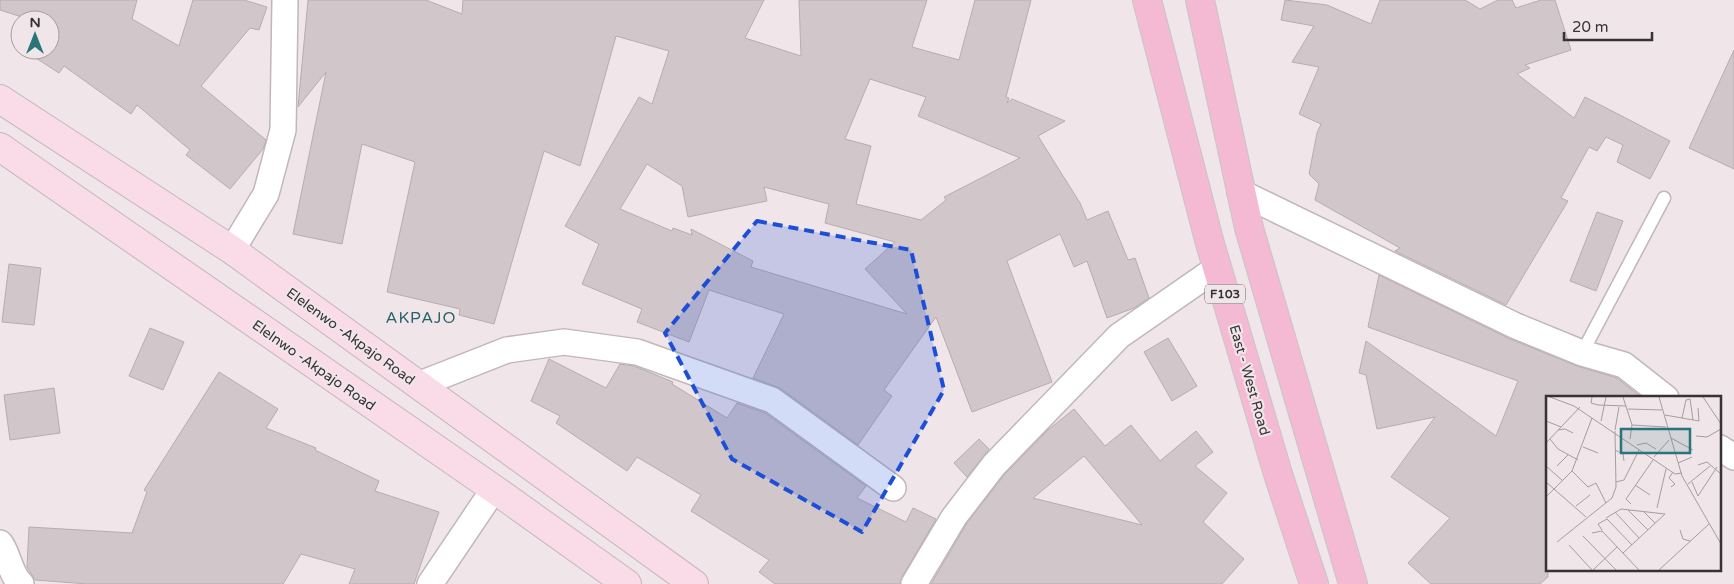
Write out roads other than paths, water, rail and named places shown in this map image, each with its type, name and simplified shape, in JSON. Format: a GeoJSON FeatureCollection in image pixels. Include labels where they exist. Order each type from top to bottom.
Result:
{"type":"FeatureCollection","features":[{"type":"Feature","properties":{"kind":"main road","name":"East - West Road"},"geometry":{"type":"LineString","coordinates":[[1147,0],[1217,268],[1278,474],[1314,584]]}},
{"type":"Feature","properties":{"kind":"main road","name":"F103"},"geometry":{"type":"LineString","coordinates":[[1200,0],[1240,192],[1353,584]]}},
{"type":"Feature","properties":{"kind":"main road","name":"Elelenwo -Akpajo Road"},"geometry":{"type":"LineString","coordinates":[[0,99],[232,250],[694,584]]}},
{"type":"Feature","properties":{"kind":"main road","name":"Elelnwo -Akpajo Road"},"geometry":{"type":"LineString","coordinates":[[0,147],[494,489],[627,584]]}},
{"type":"Feature","properties":{"kind":"street"},"geometry":{"type":"LineString","coordinates":[[232,250],[266,194],[283,130],[285,0]]}},
{"type":"Feature","properties":{"kind":"street"},"geometry":{"type":"LineString","coordinates":[[1240,192],[1516,326],[1582,353],[1624,365],[1663,396]]}},
{"type":"Feature","properties":{"kind":"street"},"geometry":{"type":"LineString","coordinates":[[914,584],[954,517],[994,466],[1119,336],[1217,268]]}},
{"type":"Feature","properties":{"kind":"street"},"geometry":{"type":"LineString","coordinates":[[418,385],[507,350],[564,342],[637,352],[772,400],[893,488]]}},
{"type":"Feature","properties":{"kind":"street"},"geometry":{"type":"LineString","coordinates":[[1722,449],[1734,457]]}},
{"type":"Feature","properties":{"kind":"street"},"geometry":{"type":"LineString","coordinates":[[430,584],[494,489]]}},
{"type":"Feature","properties":{"kind":"street"},"geometry":{"type":"LineString","coordinates":[[0,543],[5,550],[16,580],[21,584]]}},
{"type":"Feature","properties":{"kind":"lane"},"geometry":{"type":"LineString","coordinates":[[1582,353],[1664,198]]}},
{"type":"Feature","properties":{"kind":"district","name":"AKPAJO"},"geometry":{"type":"Point","coordinates":[421,317]}}]}
